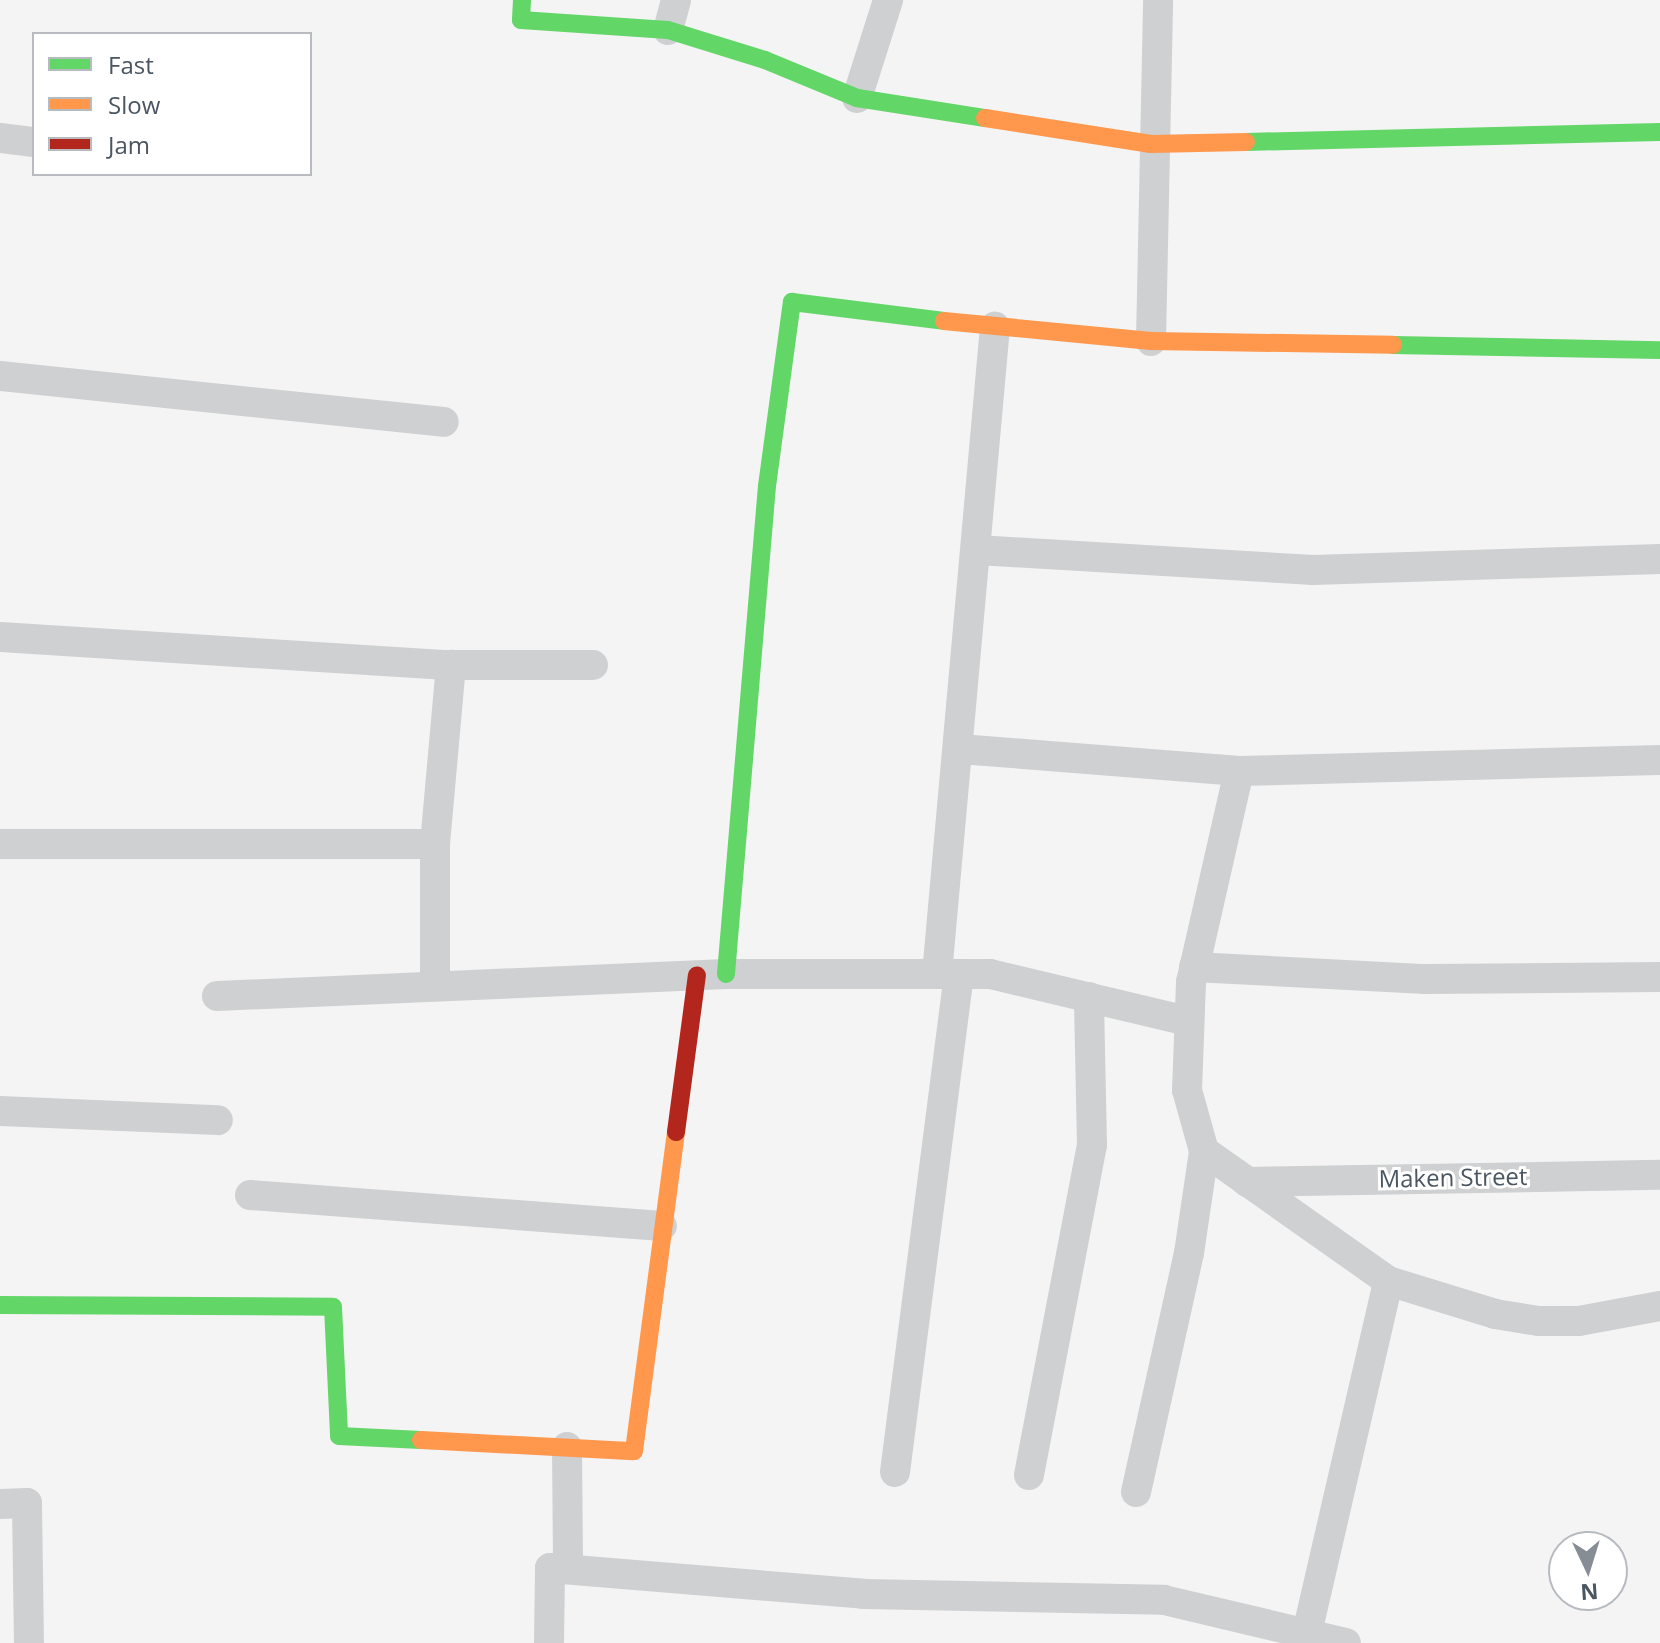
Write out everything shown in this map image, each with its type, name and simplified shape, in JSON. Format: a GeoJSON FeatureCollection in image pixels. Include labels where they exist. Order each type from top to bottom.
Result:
{"type":"FeatureCollection","features":[{"type":"Feature","properties":{"kind":"street"},"geometry":{"type":"LineString","coordinates":[[522,0],[521,20],[668,30],[765,60],[857,98],[1151,144],[1660,132]]}},
{"type":"Feature","properties":{"kind":"street"},"geometry":{"type":"LineString","coordinates":[[668,30],[676,0]]}},
{"type":"Feature","properties":{"kind":"street"},"geometry":{"type":"LineString","coordinates":[[857,98],[888,0]]}},
{"type":"Feature","properties":{"kind":"street"},"geometry":{"type":"LineString","coordinates":[[1151,341],[1151,144],[1158,0]]}},
{"type":"Feature","properties":{"kind":"street"},"geometry":{"type":"LineString","coordinates":[[0,138],[32,142]]}},
{"type":"Feature","properties":{"kind":"street"},"geometry":{"type":"LineString","coordinates":[[0,1305],[333,1307],[339,1436],[634,1451],[662,1226],[711,974],[767,486],[792,302],[995,327],[1151,341],[1660,350]]}},
{"type":"Feature","properties":{"kind":"street"},"geometry":{"type":"LineString","coordinates":[[895,1472],[948,974],[960,749],[995,327]]}},
{"type":"Feature","properties":{"kind":"street"},"geometry":{"type":"LineString","coordinates":[[0,376],[444,422]]}},
{"type":"Feature","properties":{"kind":"street"},"geometry":{"type":"LineString","coordinates":[[977,550],[1313,570],[1660,559]]}},
{"type":"Feature","properties":{"kind":"street"},"geometry":{"type":"LineString","coordinates":[[0,637],[451,665],[593,665]]}},
{"type":"Feature","properties":{"kind":"street"},"geometry":{"type":"LineString","coordinates":[[435,985],[435,844],[451,665]]}},
{"type":"Feature","properties":{"kind":"street"},"geometry":{"type":"LineString","coordinates":[[960,749],[1239,771],[1660,760]]}},
{"type":"Feature","properties":{"kind":"street"},"geometry":{"type":"LineString","coordinates":[[1136,1492],[1189,1253],[1204,1151],[1187,1090],[1188,1021],[1194,967],[1239,771]]}},
{"type":"Feature","properties":{"kind":"street"},"geometry":{"type":"LineString","coordinates":[[0,844],[435,844]]}},
{"type":"Feature","properties":{"kind":"street"},"geometry":{"type":"LineString","coordinates":[[1194,967],[1426,979],[1660,977]]}},
{"type":"Feature","properties":{"kind":"street"},"geometry":{"type":"LineString","coordinates":[[217,996],[711,974],[990,974],[1188,1021]]}},
{"type":"Feature","properties":{"kind":"street"},"geometry":{"type":"LineString","coordinates":[[1029,1475],[1092,1145],[1089,997]]}},
{"type":"Feature","properties":{"kind":"street"},"geometry":{"type":"LineString","coordinates":[[0,1111],[218,1120]]}},
{"type":"Feature","properties":{"kind":"street"},"geometry":{"type":"LineString","coordinates":[[1204,1151],[1388,1281],[1495,1314],[1538,1321],[1579,1321],[1660,1306]]}},
{"type":"Feature","properties":{"kind":"street","name":"Maken Street"},"geometry":{"type":"LineString","coordinates":[[1247,1182],[1660,1175]]}},
{"type":"Feature","properties":{"kind":"street"},"geometry":{"type":"LineString","coordinates":[[250,1195],[662,1226]]}},
{"type":"Feature","properties":{"kind":"street"},"geometry":{"type":"LineString","coordinates":[[1307,1633],[1388,1281]]}},
{"type":"Feature","properties":{"kind":"street"},"geometry":{"type":"LineString","coordinates":[[567,1447],[568,1568]]}},
{"type":"Feature","properties":{"kind":"street"},"geometry":{"type":"LineString","coordinates":[[0,1504],[27,1503],[29,1643]]}},
{"type":"Feature","properties":{"kind":"street"},"geometry":{"type":"LineString","coordinates":[[549,1643],[550,1568],[568,1568],[864,1594],[1164,1600],[1346,1643]]}},
{"type":"Feature","properties":{"kind":"traffic: fast"},"geometry":{"type":"LineString","coordinates":[[522,0],[521,20],[668,30],[765,60],[857,98],[985,118]]}},
{"type":"Feature","properties":{"kind":"traffic: fast"},"geometry":{"type":"LineString","coordinates":[[1246,142],[1660,132]]}},
{"type":"Feature","properties":{"kind":"traffic: fast"},"geometry":{"type":"LineString","coordinates":[[726,974],[767,486],[792,302],[944,321]]}},
{"type":"Feature","properties":{"kind":"traffic: fast"},"geometry":{"type":"LineString","coordinates":[[1393,345],[1660,350]]}},
{"type":"Feature","properties":{"kind":"traffic: fast"},"geometry":{"type":"LineString","coordinates":[[0,1305],[333,1307],[339,1436],[421,1440]]}},
{"type":"Feature","properties":{"kind":"traffic: slow"},"geometry":{"type":"LineString","coordinates":[[985,118],[1151,144],[1246,142]]}},
{"type":"Feature","properties":{"kind":"traffic: slow"},"geometry":{"type":"LineString","coordinates":[[944,321],[1151,341],[1393,345]]}},
{"type":"Feature","properties":{"kind":"traffic: slow"},"geometry":{"type":"LineString","coordinates":[[421,1440],[634,1451],[676,1132]]}},
{"type":"Feature","properties":{"kind":"traffic: jam"},"geometry":{"type":"LineString","coordinates":[[676,1132],[697,975]]}}]}
